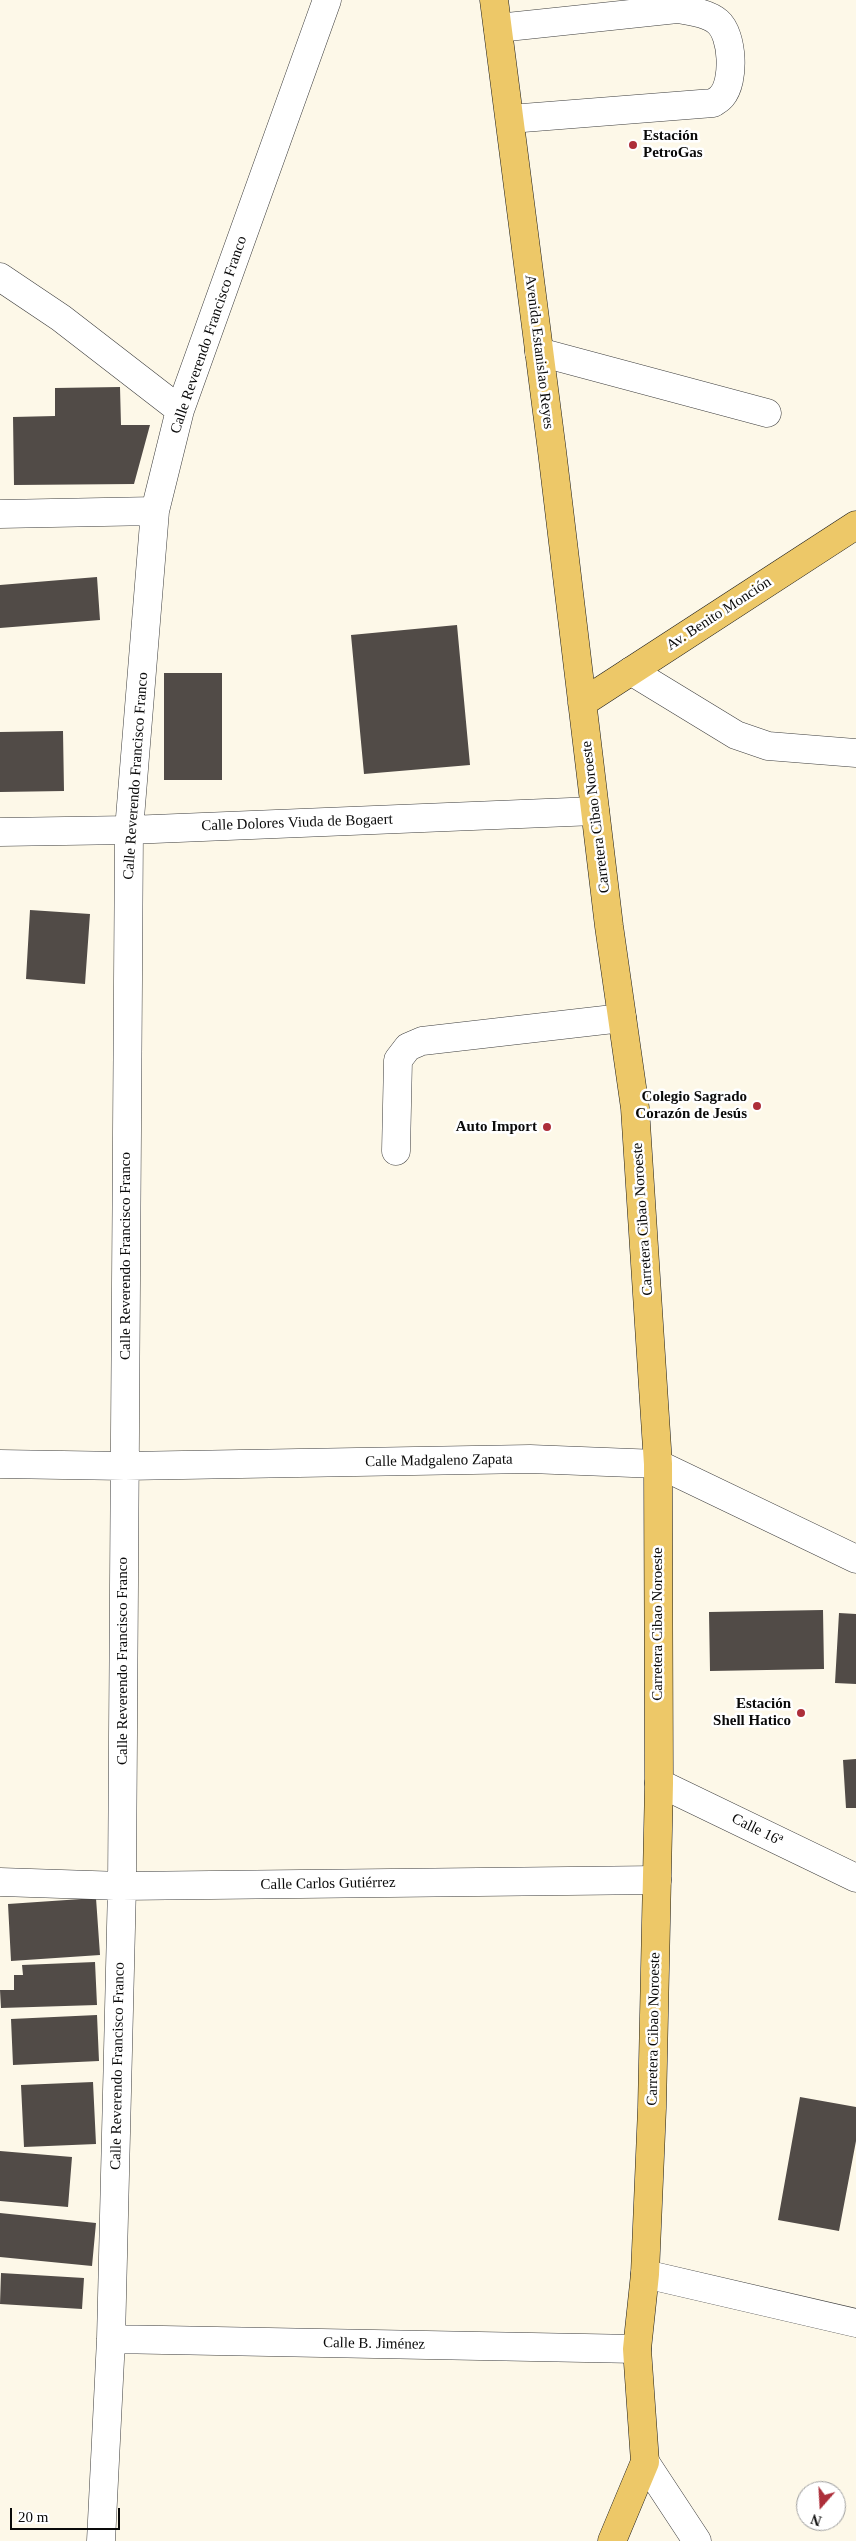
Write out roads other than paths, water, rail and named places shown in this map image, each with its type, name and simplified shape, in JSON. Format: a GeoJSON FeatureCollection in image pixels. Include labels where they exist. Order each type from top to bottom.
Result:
{"type":"FeatureCollection","features":[{"type":"Feature","properties":{"kind":"main road","name":"Avenida Estanislao Reyes"},"geometry":{"type":"LineString","coordinates":[[494,0],[582,703]]}},
{"type":"Feature","properties":{"kind":"main road","name":"Av. Benito Monción"},"geometry":{"type":"LineString","coordinates":[[582,703],[856,525]]}},
{"type":"Feature","properties":{"kind":"main road","name":"Carretera Cibao Noroeste"},"geometry":{"type":"LineString","coordinates":[[582,703],[635,1108],[658,1464],[659,1783],[652,2108],[645,2274],[637,2349],[645,2462],[612,2541]]}},
{"type":"Feature","properties":{"kind":"street","name":"Calle Reverendo Francisco Franco"},"geometry":{"type":"LineString","coordinates":[[101,2541],[111,2339],[122,1886],[129,830],[155,511],[180,410],[327,0]]}},
{"type":"Feature","properties":{"kind":"street"},"geometry":{"type":"LineString","coordinates":[[498,28],[678,9],[699,13],[718,22],[727,34],[732,67],[723,95],[713,103],[510,119]]}},
{"type":"Feature","properties":{"kind":"street"},"geometry":{"type":"LineString","coordinates":[[0,277],[61,318],[180,410]]}},
{"type":"Feature","properties":{"kind":"street"},"geometry":{"type":"LineString","coordinates":[[539,352],[767,413]]}},
{"type":"Feature","properties":{"kind":"street"},"geometry":{"type":"LineString","coordinates":[[0,514],[155,511]]}},
{"type":"Feature","properties":{"kind":"street"},"geometry":{"type":"LineString","coordinates":[[631,671],[736,734],[768,746],[856,753]]}},
{"type":"Feature","properties":{"kind":"street","name":"Calle Dolores Viuda de Bogaert"},"geometry":{"type":"LineString","coordinates":[[0,832],[129,830],[595,812]]}},
{"type":"Feature","properties":{"kind":"street"},"geometry":{"type":"LineString","coordinates":[[396,1150],[398,1060],[408,1047],[422,1041],[622,1018]]}},
{"type":"Feature","properties":{"kind":"street","name":"Calle Madgaleno Zapata"},"geometry":{"type":"LineString","coordinates":[[0,1464],[125,1466],[530,1459],[658,1464],[856,1559]]}},
{"type":"Feature","properties":{"kind":"street","name":"Calle 16ª"},"geometry":{"type":"LineString","coordinates":[[659,1783],[856,1878]]}},
{"type":"Feature","properties":{"kind":"street","name":"Calle Carlos Gutiérrez"},"geometry":{"type":"LineString","coordinates":[[0,1882],[122,1886],[657,1880]]}},
{"type":"Feature","properties":{"kind":"street"},"geometry":{"type":"LineString","coordinates":[[645,2274],[856,2323]]}},
{"type":"Feature","properties":{"kind":"street","name":"Calle B. Jiménez"},"geometry":{"type":"LineString","coordinates":[[111,2339],[637,2349]]}},
{"type":"Feature","properties":{"kind":"street"},"geometry":{"type":"LineString","coordinates":[[645,2462],[697,2541]]}},
{"type":"Feature","properties":{"kind":"place","name":"Estación PetroGas"},"geometry":{"type":"Point","coordinates":[633,145]}},
{"type":"Feature","properties":{"kind":"place","name":"Colegio Sagrado Corazón de Jesús"},"geometry":{"type":"Point","coordinates":[757,1106]}},
{"type":"Feature","properties":{"kind":"place","name":"Auto Import"},"geometry":{"type":"Point","coordinates":[547,1127]}},
{"type":"Feature","properties":{"kind":"place","name":"Estación Shell Hatico"},"geometry":{"type":"Point","coordinates":[801,1713]}}]}
